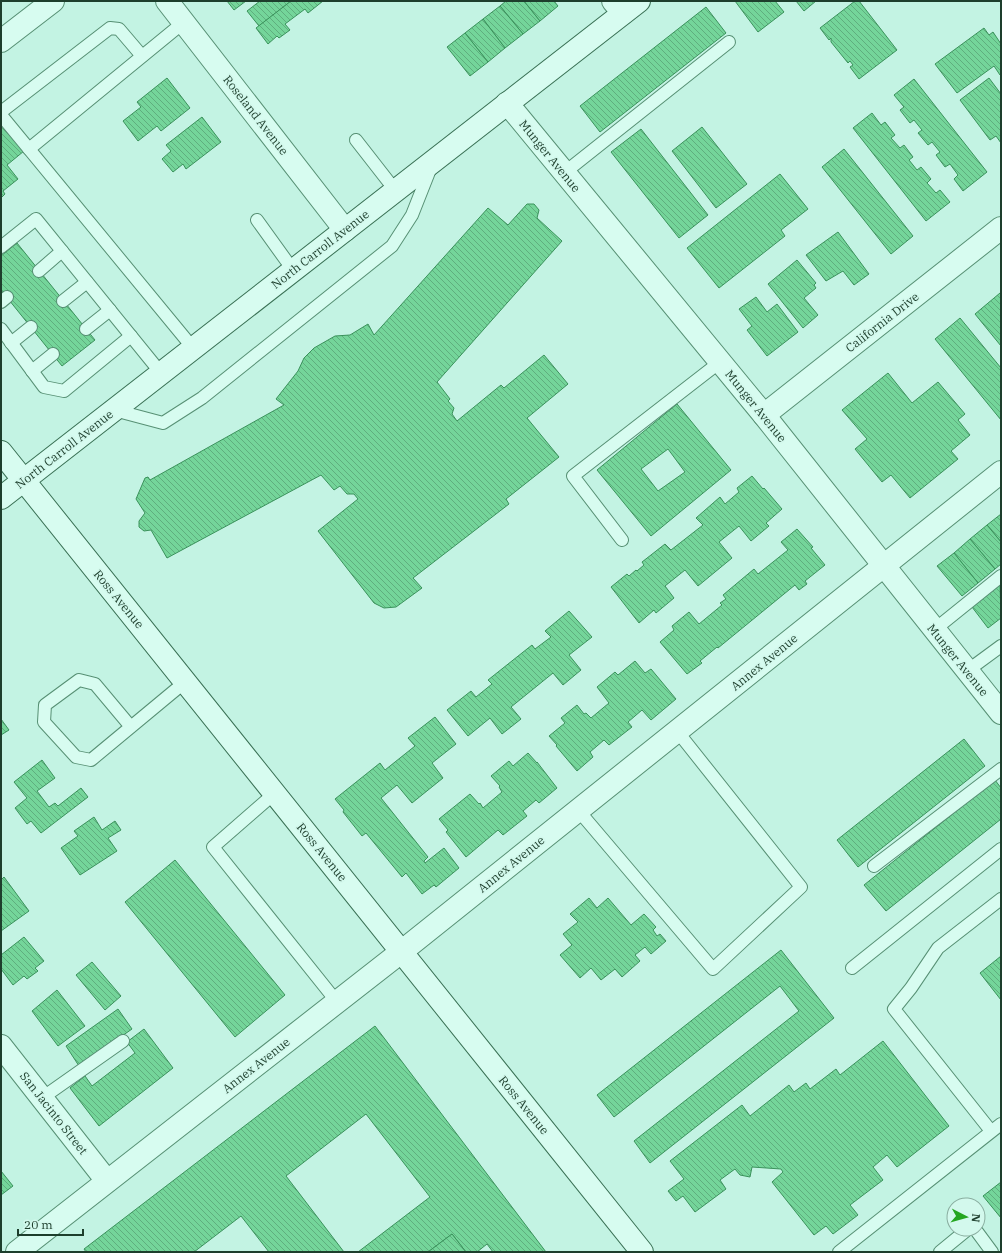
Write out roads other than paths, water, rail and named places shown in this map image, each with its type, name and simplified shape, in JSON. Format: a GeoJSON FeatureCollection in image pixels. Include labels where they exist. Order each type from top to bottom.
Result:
{"type":"FeatureCollection","features":[{"type":"Feature","properties":{"kind":"street"},"geometry":{"type":"LineString","coordinates":[[1,41],[53,1]]}},
{"type":"Feature","properties":{"kind":"street","name":"Roseland Avenue"},"geometry":{"type":"LineString","coordinates":[[168,1],[345,230]]}},
{"type":"Feature","properties":{"kind":"street","name":"North Carroll Avenue"},"geometry":{"type":"LineString","coordinates":[[1,498],[507,103],[625,5]]}},
{"type":"Feature","properties":{"kind":"street","name":"Munger Avenue"},"geometry":{"type":"LineString","coordinates":[[507,103],[764,415],[1001,713]]}},
{"type":"Feature","properties":{"kind":"street","name":"California Drive"},"geometry":{"type":"LineString","coordinates":[[764,415],[1001,228]]}},
{"type":"Feature","properties":{"kind":"street","name":"Ross Avenue"},"geometry":{"type":"LineString","coordinates":[[1,452],[642,1252]]}},
{"type":"Feature","properties":{"kind":"street","name":"Annex Avenue"},"geometry":{"type":"LineString","coordinates":[[22,1251],[107,1181],[401,952],[1001,472]]}},
{"type":"Feature","properties":{"kind":"street","name":"San Jacinto Street"},"geometry":{"type":"LineString","coordinates":[[1,1046],[107,1181]]}},
{"type":"Feature","properties":{"kind":"lane"},"geometry":{"type":"LineString","coordinates":[[29,149],[184,22]]}},
{"type":"Feature","properties":{"kind":"lane"},"geometry":{"type":"LineString","coordinates":[[142,56],[119,28],[110,28],[1,113],[193,348]]}},
{"type":"Feature","properties":{"kind":"lane"},"geometry":{"type":"LineString","coordinates":[[564,173],[729,42]]}},
{"type":"Feature","properties":{"kind":"lane"},"geometry":{"type":"LineString","coordinates":[[356,140],[395,190]]}},
{"type":"Feature","properties":{"kind":"lane"},"geometry":{"type":"LineString","coordinates":[[114,410],[163,423],[202,398],[392,246],[412,215],[434,160]]}},
{"type":"Feature","properties":{"kind":"lane"},"geometry":{"type":"LineString","coordinates":[[1,247],[36,219],[161,373]]}},
{"type":"Feature","properties":{"kind":"lane"},"geometry":{"type":"LineString","coordinates":[[257,220],[293,270]]}},
{"type":"Feature","properties":{"kind":"lane"},"geometry":{"type":"LineString","coordinates":[[39,271],[62,251]]}},
{"type":"Feature","properties":{"kind":"lane"},"geometry":{"type":"LineString","coordinates":[[63,301],[87,282]]}},
{"type":"Feature","properties":{"kind":"lane"},"geometry":{"type":"LineString","coordinates":[[86,329],[110,310]]}},
{"type":"Feature","properties":{"kind":"lane"},"geometry":{"type":"LineString","coordinates":[[12,343],[31,327]]}},
{"type":"Feature","properties":{"kind":"lane"},"geometry":{"type":"LineString","coordinates":[[1,329],[44,387],[64,391],[131,336]]}},
{"type":"Feature","properties":{"kind":"lane"},"geometry":{"type":"LineString","coordinates":[[32,371],[53,354]]}},
{"type":"Feature","properties":{"kind":"lane"},"geometry":{"type":"LineString","coordinates":[[622,540],[572,476],[720,362]]}},
{"type":"Feature","properties":{"kind":"lane"},"geometry":{"type":"LineString","coordinates":[[934,630],[1001,576]]}},
{"type":"Feature","properties":{"kind":"lane"},"geometry":{"type":"LineString","coordinates":[[967,672],[1001,646]]}},
{"type":"Feature","properties":{"kind":"lane"},"geometry":{"type":"LineString","coordinates":[[131,727],[95,684],[79,680],[45,705],[44,722],[76,757],[91,760],[131,727],[185,682]]}},
{"type":"Feature","properties":{"kind":"lane"},"geometry":{"type":"LineString","coordinates":[[578,810],[713,969],[801,887],[677,731]]}},
{"type":"Feature","properties":{"kind":"lane"},"geometry":{"type":"LineString","coordinates":[[874,866],[1001,769]]}},
{"type":"Feature","properties":{"kind":"lane"},"geometry":{"type":"LineString","coordinates":[[274,793],[213,847],[336,1002]]}},
{"type":"Feature","properties":{"kind":"lane"},"geometry":{"type":"LineString","coordinates":[[852,968],[1001,850]]}},
{"type":"Feature","properties":{"kind":"lane"},"geometry":{"type":"LineString","coordinates":[[991,1131],[894,1009],[911,988],[938,948],[1001,899]]}},
{"type":"Feature","properties":{"kind":"lane"},"geometry":{"type":"LineString","coordinates":[[42,1098],[123,1041]]}},
{"type":"Feature","properties":{"kind":"lane"},"geometry":{"type":"LineString","coordinates":[[839,1252],[1001,1124]]}},
{"type":"Feature","properties":{"kind":"lane"},"geometry":{"type":"LineString","coordinates":[[940,1252],[958,1237]]}},
{"type":"Feature","properties":{"kind":"lane"},"geometry":{"type":"LineString","coordinates":[[981,1237],[992,1252]]}}]}
